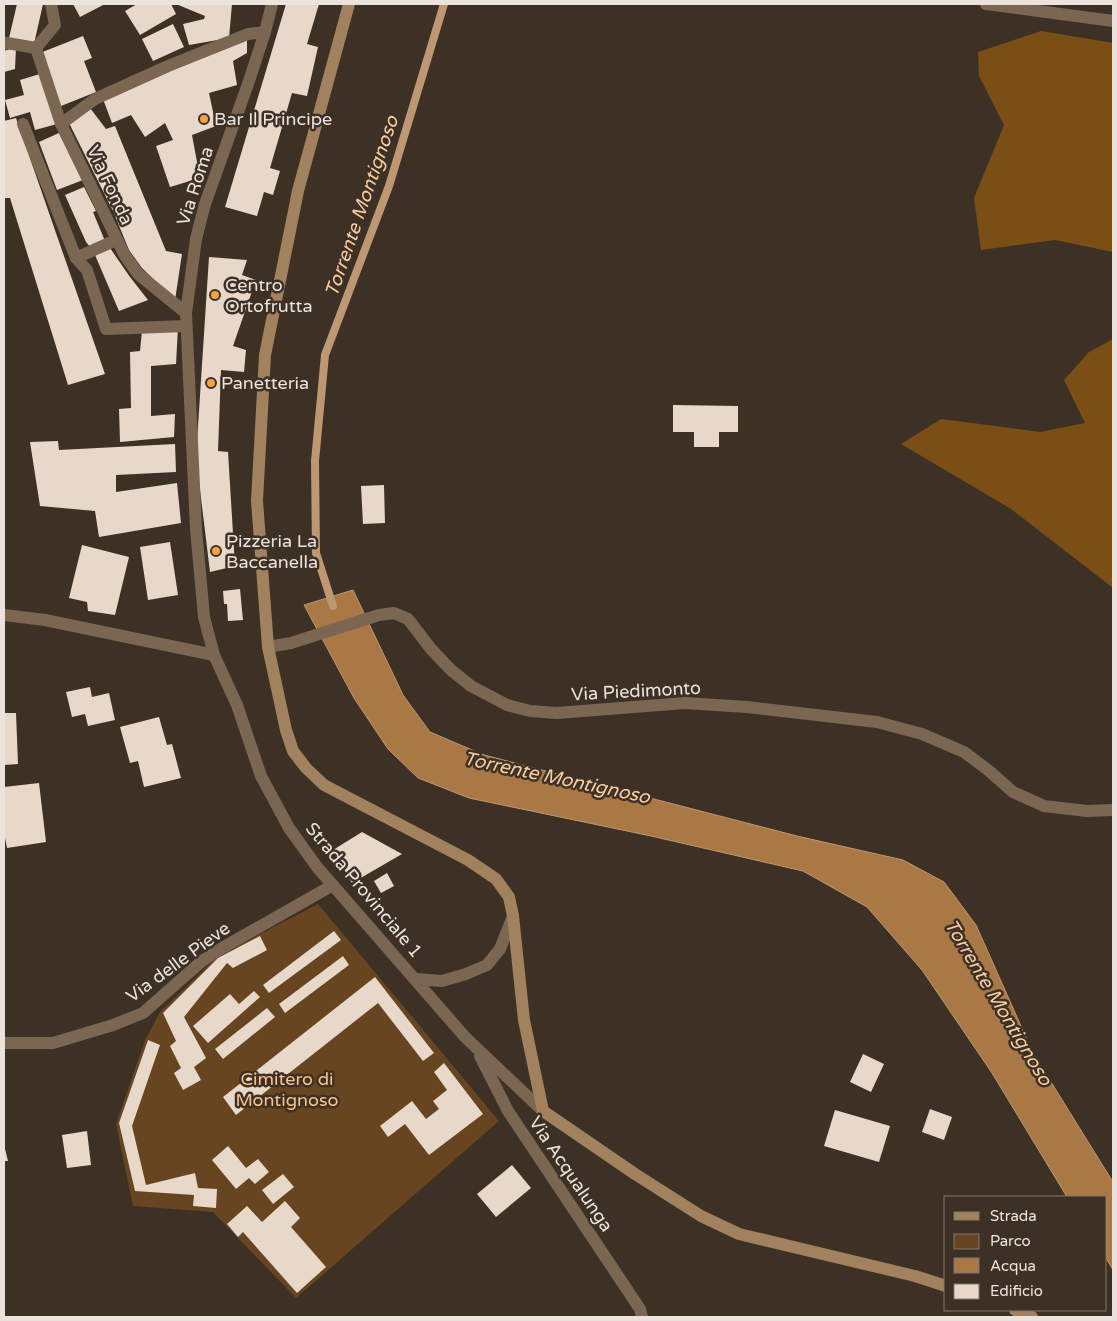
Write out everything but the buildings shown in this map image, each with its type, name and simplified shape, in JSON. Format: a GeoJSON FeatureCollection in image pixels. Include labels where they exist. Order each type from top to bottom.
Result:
{"type":"FeatureCollection","features":[{"type":"Feature","properties":{"kind":"street"},"geometry":{"type":"LineString","coordinates":[[4,44],[36,48],[54,24],[52,4]]}},
{"type":"Feature","properties":{"kind":"street","name":"Via Roma"},"geometry":{"type":"LineString","coordinates":[[214,655],[204,617],[196,529],[186,313],[196,239],[205,204],[248,84],[272,4]]}},
{"type":"Feature","properties":{"kind":"street"},"geometry":{"type":"LineString","coordinates":[[349,4],[298,191],[265,355],[257,501],[268,647],[292,752],[324,785],[468,860],[496,879],[509,897],[513,916],[524,1020],[543,1111],[635,1174],[701,1216],[739,1234],[915,1276],[944,1285]]}},
{"type":"Feature","properties":{"kind":"street"},"geometry":{"type":"LineString","coordinates":[[986,4],[1113,21]]}},
{"type":"Feature","properties":{"kind":"street"},"geometry":{"type":"LineString","coordinates":[[61,124],[95,99],[160,69],[248,34],[265,32]]}},
{"type":"Feature","properties":{"kind":"street","name":"Via Fonda"},"geometry":{"type":"LineString","coordinates":[[36,48],[61,124],[81,162],[116,240],[138,274],[186,313]]}},
{"type":"Feature","properties":{"kind":"street"},"geometry":{"type":"LineString","coordinates":[[24,124],[76,258],[87,270],[106,329],[186,326]]}},
{"type":"Feature","properties":{"kind":"street"},"geometry":{"type":"LineString","coordinates":[[76,258],[116,240]]}},
{"type":"Feature","properties":{"kind":"street","name":"Via Piedimonto"},"geometry":{"type":"LineString","coordinates":[[268,647],[291,643],[379,615],[394,613],[408,619],[451,670],[471,686],[507,705],[530,711],[557,713],[685,703],[747,707],[877,722],[922,734],[964,752],[1013,792],[1044,806],[1087,812],[1113,810]]}},
{"type":"Feature","properties":{"kind":"street"},"geometry":{"type":"LineString","coordinates":[[4,615],[45,620],[214,655]]}},
{"type":"Feature","properties":{"kind":"street","name":"Strada Provinciale 1"},"geometry":{"type":"LineString","coordinates":[[214,655],[237,705],[261,776],[288,828],[333,885],[476,1048],[543,1111]]}},
{"type":"Feature","properties":{"kind":"street","name":"Via delle Pieve"},"geometry":{"type":"LineString","coordinates":[[4,1043],[52,1043],[113,1026],[143,1012],[202,961],[333,885]]}},
{"type":"Feature","properties":{"kind":"street"},"geometry":{"type":"LineString","coordinates":[[416,979],[442,981],[487,965],[500,949],[513,916]]}},
{"type":"Feature","properties":{"kind":"street","name":"Via Acqualunga"},"geometry":{"type":"LineString","coordinates":[[476,1048],[508,1112],[640,1309],[642,1317]]}},
{"type":"Feature","properties":{"kind":"street"},"geometry":{"type":"LineString","coordinates":[[1017,1311],[1032,1317]]}},
{"type":"Feature","properties":{"kind":"green space","name":"Cimitero di Montignoso"},"geometry":{"type":"Polygon","coordinates":[[[318,904],[499,1121],[296,1298],[213,1212],[133,1206],[116,1124],[145,1040],[160,1012],[218,956],[318,904]]]}},
{"type":"Feature","properties":{"kind":"shaded area"},"geometry":{"type":"Polygon","coordinates":[[[1041,31],[1113,43],[1113,252],[1055,240],[981,250],[974,198],[1004,125],[979,76],[978,52],[1041,31]]]}},
{"type":"Feature","properties":{"kind":"shaded area"},"geometry":{"type":"Polygon","coordinates":[[[1113,339],[1113,588],[1011,509],[901,444],[941,419],[1040,432],[1085,423],[1064,380],[1089,352],[1113,339]]]}},
{"type":"Feature","properties":{"kind":"water"},"geometry":{"type":"Polygon","coordinates":[[[353,590],[403,695],[430,732],[484,755],[797,836],[903,860],[944,882],[976,925],[1033,1053],[1113,1182],[1113,1270],[1107,1260],[1107,1196],[1066,1196],[992,1073],[922,970],[867,907],[803,871],[651,836],[469,798],[418,778],[388,749],[354,698],[304,605],[353,590]]]}},
{"type":"Feature","properties":{"kind":"waterway","name":"Torrente Montignoso"},"geometry":{"type":"LineString","coordinates":[[333,606],[316,553],[315,461],[325,355],[389,186],[444,4]]}},
{"type":"Feature","properties":{"kind":"place","name":"Bar Il Principe"},"geometry":{"type":"Point","coordinates":[204,119]}},
{"type":"Feature","properties":{"kind":"place","name":"Centro Ortofrutta"},"geometry":{"type":"Point","coordinates":[215,295]}},
{"type":"Feature","properties":{"kind":"place","name":"Panetteria"},"geometry":{"type":"Point","coordinates":[211,383]}},
{"type":"Feature","properties":{"kind":"place","name":"Pizzeria La Baccanella"},"geometry":{"type":"Point","coordinates":[216,551]}}]}
